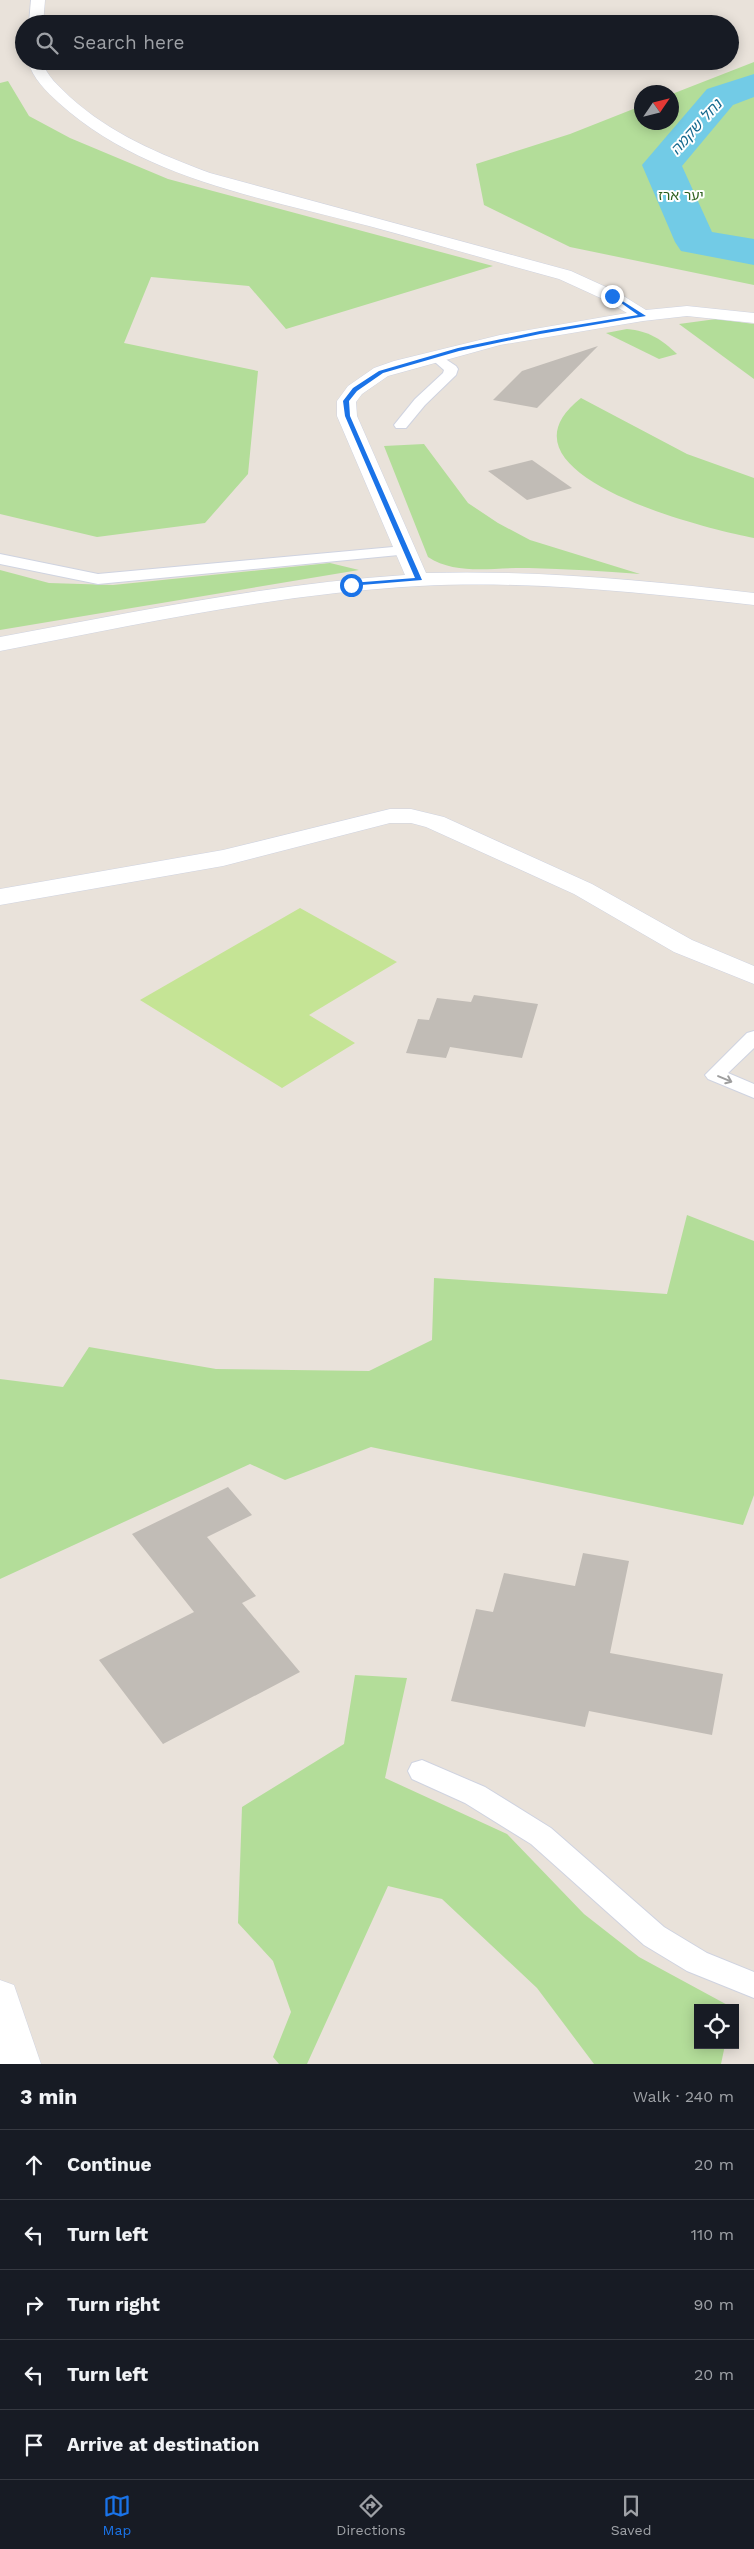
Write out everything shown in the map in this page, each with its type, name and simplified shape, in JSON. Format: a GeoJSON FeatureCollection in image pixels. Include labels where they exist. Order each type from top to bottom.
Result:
{"type":"FeatureCollection","features":[{"type":"Feature","properties":{"kind":"street"},"geometry":{"type":"LineString","coordinates":[[37,15],[38,0]]}},
{"type":"Feature","properties":{"kind":"street"},"geometry":{"type":"LineString","coordinates":[[38,70],[46,81],[79,114],[121,140],[156,157],[223,182],[565,275],[612,296],[643,316]]}},
{"type":"Feature","properties":{"kind":"street"},"geometry":{"type":"LineString","coordinates":[[418,580],[347,416],[346,401],[355,390],[381,372],[435,356],[540,332],[687,311],[754,318]]}},
{"type":"Feature","properties":{"kind":"street"},"geometry":{"type":"LineString","coordinates":[[0,644],[233,600],[351,585],[418,580],[517,580],[596,583],[754,599]]}},
{"type":"Feature","properties":{"kind":"street"},"geometry":{"type":"LineString","coordinates":[[0,897],[223,858],[390,816],[411,816],[435,822],[582,889],[683,946],[754,976]]}},
{"type":"Feature","properties":{"kind":"street"},"geometry":{"type":"LineString","coordinates":[[0,1998],[20,2064]]}},
{"type":"Feature","properties":{"kind":"lane"},"geometry":{"type":"LineString","coordinates":[[401,425],[420,402],[449,375],[451,369],[435,356]]}},
{"type":"Feature","properties":{"kind":"lane"},"geometry":{"type":"LineString","coordinates":[[0,559],[75,576],[98,579],[404,551]]}},
{"type":"Feature","properties":{"kind":"lane"},"geometry":{"type":"LineString","coordinates":[[754,1037],[715,1075],[754,1092]]}},
{"type":"Feature","properties":{"kind":"lane"},"geometry":{"type":"LineString","coordinates":[[422,1771],[475,1795],[541,1836],[654,1936],[697,1962],[754,1985]]}},
{"type":"Feature","properties":{"kind":"green space","name":"יער ארז"},"geometry":{"type":"Polygon","coordinates":[[[754,62],[754,285],[570,247],[484,205],[476,164],[570,134],[634,109],[634,130],[679,130],[679,91],[734,70],[739,70],[739,68],[754,62]]]}},
{"type":"Feature","properties":{"kind":"green space"},"geometry":{"type":"Polygon","coordinates":[[[8,81],[29,116],[70,138],[168,179],[493,266],[286,329],[249,286],[151,277],[124,343],[258,371],[248,474],[205,523],[97,537],[0,514],[0,83],[8,81]]]}},
{"type":"Feature","properties":{"kind":"green space"},"geometry":{"type":"Polygon","coordinates":[[[716,319],[754,324],[754,379],[679,324],[716,319]]]}},
{"type":"Feature","properties":{"kind":"green space"},"geometry":{"type":"Polygon","coordinates":[[[627,329],[654,337],[666,344],[677,354],[659,359],[606,333],[627,329]]]}},
{"type":"Feature","properties":{"kind":"green space"},"geometry":{"type":"Polygon","coordinates":[[[581,398],[687,454],[754,478],[754,538],[729,533],[653,510],[613,493],[580,473],[560,451],[559,425],[581,398]]]}},
{"type":"Feature","properties":{"kind":"green space"},"geometry":{"type":"Polygon","coordinates":[[[424,444],[468,503],[498,523],[530,540],[640,574],[543,568],[464,569],[439,563],[428,557],[384,446],[424,444]]]}},
{"type":"Feature","properties":{"kind":"green space"},"geometry":{"type":"Polygon","coordinates":[[[330,563],[359,570],[0,630],[0,570],[49,583],[113,585],[330,563]]]}},
{"type":"Feature","properties":{"kind":"green space"},"geometry":{"type":"Polygon","coordinates":[[[300,908],[397,962],[309,1015],[355,1043],[282,1088],[140,1000],[300,908]]]}},
{"type":"Feature","properties":{"kind":"green space"},"geometry":{"type":"Polygon","coordinates":[[[687,1215],[754,1241],[754,1495],[743,1525],[371,1447],[285,1480],[250,1464],[0,1579],[0,1379],[63,1387],[89,1347],[216,1369],[369,1371],[432,1340],[434,1278],[667,1294],[687,1215]]]}},
{"type":"Feature","properties":{"kind":"green space"},"geometry":{"type":"Polygon","coordinates":[[[355,1675],[407,1678],[385,1778],[507,1834],[584,1914],[639,1957],[726,2004],[694,2004],[694,2049],[724,2049],[721,2064],[594,2064],[537,1988],[442,1899],[388,1886],[307,2064],[279,2064],[273,2057],[291,2012],[273,1961],[238,1923],[242,1807],[344,1744],[355,1675]]]}},
{"type":"Feature","properties":{"kind":"building"},"geometry":{"type":"Polygon","coordinates":[[[598,346],[537,408],[493,400],[522,371],[598,346]]]}},
{"type":"Feature","properties":{"kind":"building"},"geometry":{"type":"Polygon","coordinates":[[[532,460],[572,488],[527,500],[488,471],[532,460]]]}},
{"type":"Feature","properties":{"kind":"building"},"geometry":{"type":"Polygon","coordinates":[[[474,995],[538,1004],[522,1058],[450,1047],[446,1058],[406,1053],[418,1019],[429,1020],[437,998],[471,1002],[474,995]]]}},
{"type":"Feature","properties":{"kind":"building"},"geometry":{"type":"Polygon","coordinates":[[[228,1487],[252,1515],[207,1537],[256,1596],[242,1603],[300,1672],[163,1744],[99,1660],[194,1612],[132,1534],[228,1487]]]}},
{"type":"Feature","properties":{"kind":"building"},"geometry":{"type":"Polygon","coordinates":[[[583,1553],[629,1561],[610,1653],[723,1674],[712,1735],[589,1711],[585,1727],[451,1701],[476,1609],[493,1612],[504,1573],[575,1586],[583,1553]]]}},
{"type":"Feature","properties":{"kind":"waterway","name":"נחל שקמה"},"geometry":{"type":"LineString","coordinates":[[754,85],[720,97],[662,165],[696,242],[754,252]]}},
{"type":"Feature","properties":{"kind":"route"},"geometry":{"type":"LineString","coordinates":[[351,585],[418,580],[347,416],[346,401],[355,390],[366,380],[401,364],[540,332],[643,316],[612,296]]}}]}
